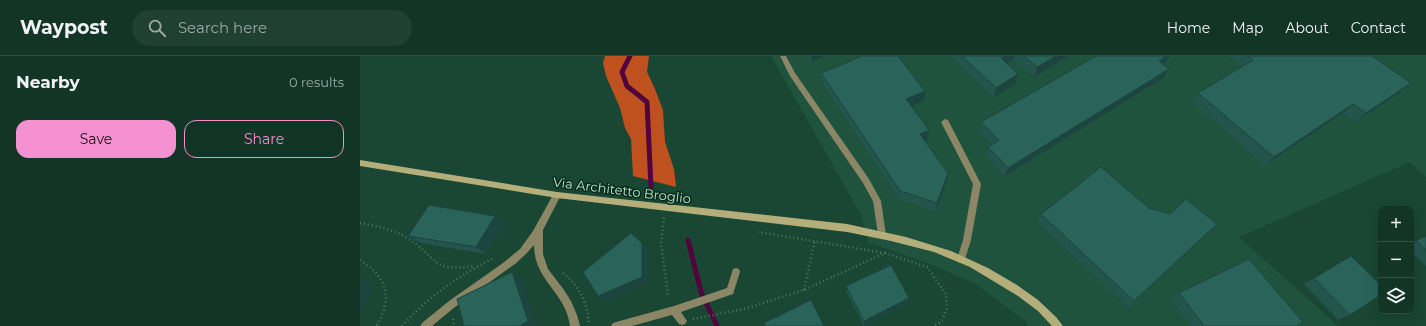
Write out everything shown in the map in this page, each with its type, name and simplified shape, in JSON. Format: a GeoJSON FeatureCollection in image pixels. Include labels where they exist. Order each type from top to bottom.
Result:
{"type":"FeatureCollection","features":[{"type":"Feature","properties":{"kind":"street"},"geometry":{"type":"LineString","coordinates":[[783,56],[792,74],[866,181],[877,201],[882,235]]}},
{"type":"Feature","properties":{"kind":"street"},"geometry":{"type":"LineString","coordinates":[[945,122],[977,184],[967,240],[961,259]]}},
{"type":"Feature","properties":{"kind":"street","name":"Via Architetto Broglio"},"geometry":{"type":"LineString","coordinates":[[360,163],[557,195],[848,228],[882,235],[920,245],[961,259],[1018,290],[1049,315],[1058,326]]}},
{"type":"Feature","properties":{"kind":"street"},"geometry":{"type":"LineString","coordinates":[[425,326],[436,315],[460,297],[513,261],[528,246],[539,230],[557,195]]}},
{"type":"Feature","properties":{"kind":"street"},"geometry":{"type":"LineString","coordinates":[[539,230],[537,247],[540,263],[547,275],[564,297],[574,318],[575,326]]}},
{"type":"Feature","properties":{"kind":"street"},"geometry":{"type":"LineString","coordinates":[[616,326],[695,304],[730,291],[736,272]]}},
{"type":"Feature","properties":{"kind":"street"},"geometry":{"type":"LineString","coordinates":[[674,310],[682,321]]}},
{"type":"Feature","properties":{"kind":"path"},"geometry":{"type":"LineString","coordinates":[[657,217],[664,218],[661,243],[668,295]]}},
{"type":"Feature","properties":{"kind":"path"},"geometry":{"type":"LineString","coordinates":[[360,223],[387,228],[411,240],[435,263],[442,266],[463,268],[478,266]]}},
{"type":"Feature","properties":{"kind":"path"},"geometry":{"type":"LineString","coordinates":[[752,231],[815,240],[885,253],[927,268],[942,286],[946,294],[946,308],[941,322],[933,326]]}},
{"type":"Feature","properties":{"kind":"path"},"geometry":{"type":"LineString","coordinates":[[804,290],[815,240]]}},
{"type":"Feature","properties":{"kind":"path"},"geometry":{"type":"LineString","coordinates":[[702,317],[744,309],[804,290],[885,253]]}},
{"type":"Feature","properties":{"kind":"path"},"geometry":{"type":"LineString","coordinates":[[402,326],[444,287],[496,257]]}},
{"type":"Feature","properties":{"kind":"path"},"geometry":{"type":"LineString","coordinates":[[360,260],[373,268],[382,279],[387,291],[385,306],[376,326]]}},
{"type":"Feature","properties":{"kind":"path"},"geometry":{"type":"LineString","coordinates":[[558,269],[569,277],[577,288],[589,313],[589,326]]}},
{"type":"Feature","properties":{"kind":"shaded area"},"geometry":{"type":"Polygon","coordinates":[[[605,56],[649,56],[647,72],[663,110],[665,142],[674,169],[676,187],[633,176],[631,139],[625,128],[620,108],[606,76],[603,63],[605,56]]]}},
{"type":"Feature","properties":{"kind":"shaded area"},"geometry":{"type":"Polygon","coordinates":[[[771,56],[1426,56],[1426,177],[1410,162],[1239,237],[1338,326],[1028,326],[1025,321],[976,284],[930,264],[869,243],[861,215],[771,56]]]}},
{"type":"Feature","properties":{"kind":"building"},"geometry":{"type":"Polygon","coordinates":[[[862,56],[898,56],[925,91],[906,99],[929,130],[920,134],[948,173],[937,203],[900,191],[821,73],[862,56]]]}},
{"type":"Feature","properties":{"kind":"building"},"geometry":{"type":"Polygon","coordinates":[[[962,56],[1005,56],[1001,58],[1018,74],[996,88],[962,56]]]}},
{"type":"Feature","properties":{"kind":"building"},"geometry":{"type":"Polygon","coordinates":[[[1024,56],[1056,56],[1037,67],[1024,56]]]}},
{"type":"Feature","properties":{"kind":"building"},"geometry":{"type":"Polygon","coordinates":[[[1096,56],[1166,56],[1159,61],[1169,69],[1008,168],[988,147],[999,140],[981,122],[1096,56]]]}},
{"type":"Feature","properties":{"kind":"building"},"geometry":{"type":"Polygon","coordinates":[[[1248,56],[1372,56],[1411,83],[1366,113],[1353,104],[1274,157],[1198,93],[1253,60],[1248,56]]]}},
{"type":"Feature","properties":{"kind":"building"},"geometry":{"type":"Polygon","coordinates":[[[1101,167],[1149,208],[1170,214],[1186,199],[1217,224],[1134,301],[1041,214],[1101,167]]]}},
{"type":"Feature","properties":{"kind":"building"},"geometry":{"type":"Polygon","coordinates":[[[429,205],[495,216],[476,247],[408,236],[429,205]]]}},
{"type":"Feature","properties":{"kind":"building"},"geometry":{"type":"Polygon","coordinates":[[[631,233],[642,243],[642,277],[598,296],[583,272],[631,233]]]}},
{"type":"Feature","properties":{"kind":"building"},"geometry":{"type":"Polygon","coordinates":[[[1426,236],[1426,250],[1416,241],[1426,236]]]}},
{"type":"Feature","properties":{"kind":"building"},"geometry":{"type":"Polygon","coordinates":[[[1351,256],[1378,282],[1378,297],[1350,315],[1314,278],[1351,256]]]}},
{"type":"Feature","properties":{"kind":"building"},"geometry":{"type":"Polygon","coordinates":[[[1249,259],[1303,322],[1296,326],[1204,326],[1179,293],[1249,259]]]}},
{"type":"Feature","properties":{"kind":"building"},"geometry":{"type":"Polygon","coordinates":[[[891,265],[909,298],[864,321],[846,286],[891,265]]]}},
{"type":"Feature","properties":{"kind":"building"},"geometry":{"type":"Polygon","coordinates":[[[512,272],[528,321],[519,326],[464,326],[457,299],[512,272]]]}},
{"type":"Feature","properties":{"kind":"building"},"geometry":{"type":"Polygon","coordinates":[[[811,300],[824,326],[765,326],[764,323],[811,300]]]}},
{"type":"Feature","properties":{"kind":"waterway"},"geometry":{"type":"LineString","coordinates":[[630,56],[622,72],[627,86],[647,102],[651,187]]}},
{"type":"Feature","properties":{"kind":"waterway"},"geometry":{"type":"LineString","coordinates":[[688,240],[701,292],[717,326]]}}]}
